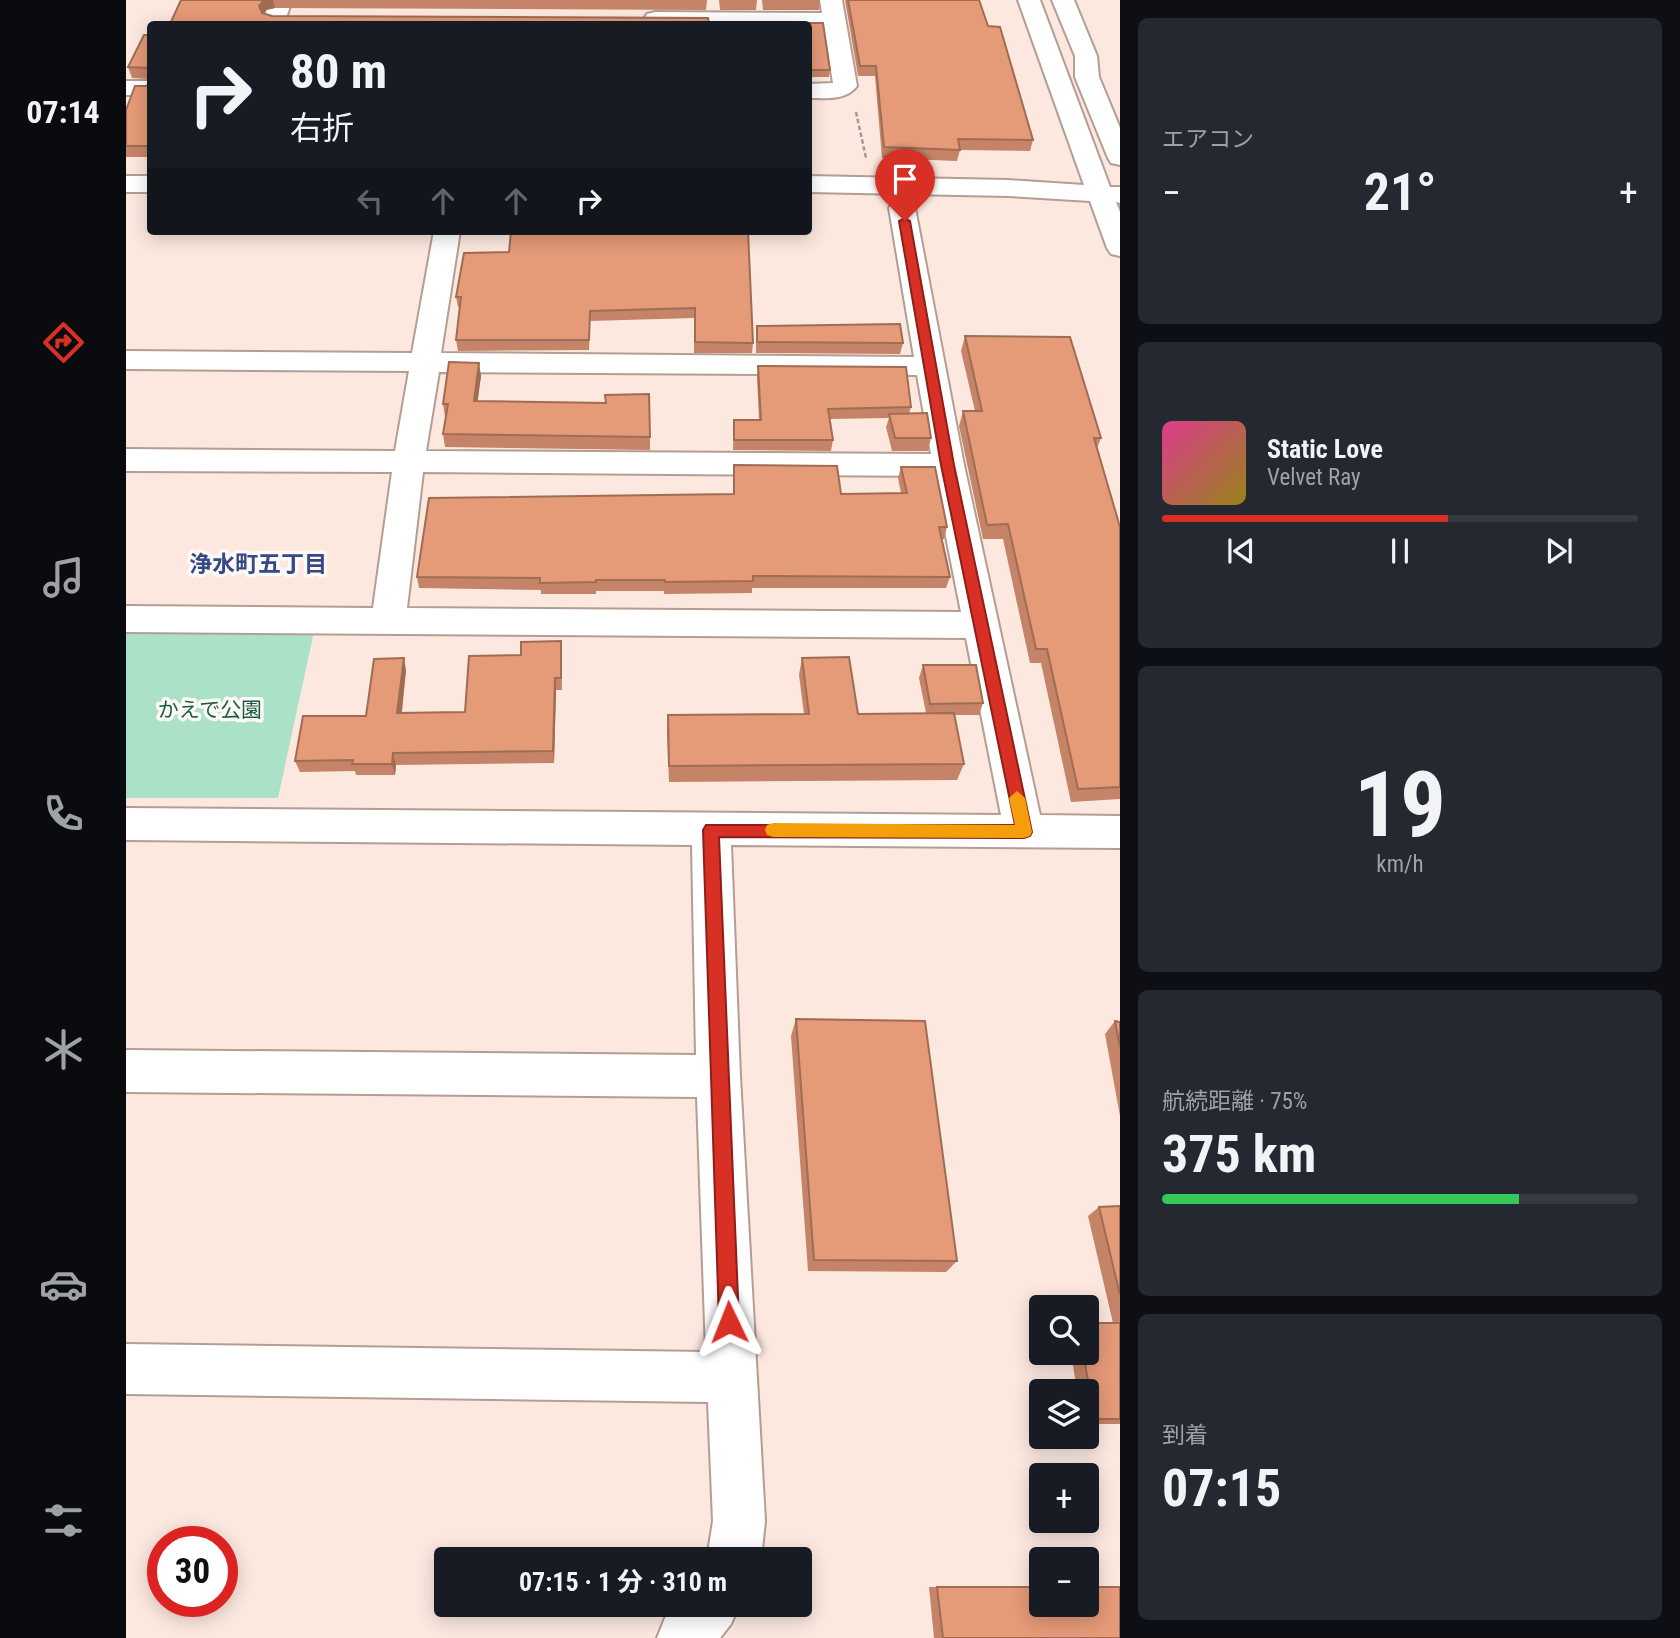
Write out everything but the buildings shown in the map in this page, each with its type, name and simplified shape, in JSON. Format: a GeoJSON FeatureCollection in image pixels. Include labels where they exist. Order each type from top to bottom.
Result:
{"type":"FeatureCollection","features":[{"type":"Feature","properties":{"kind":"street"},"geometry":{"type":"LineString","coordinates":[[1029,0],[1110,195],[1120,248]]}},
{"type":"Feature","properties":{"kind":"street"},"geometry":{"type":"LineString","coordinates":[[1063,0],[1086,56],[1087,77],[1120,158]]}},
{"type":"Feature","properties":{"kind":"street"},"geometry":{"type":"LineString","coordinates":[[634,19],[833,10],[845,86],[833,91],[812,91]]}},
{"type":"Feature","properties":{"kind":"street"},"geometry":{"type":"LineString","coordinates":[[276,14],[302,18]]}},
{"type":"Feature","properties":{"kind":"street"},"geometry":{"type":"LineString","coordinates":[[126,88],[147,88]]}},
{"type":"Feature","properties":{"kind":"street"},"geometry":{"type":"LineString","coordinates":[[126,184],[147,184]]}},
{"type":"Feature","properties":{"kind":"street"},"geometry":{"type":"LineString","coordinates":[[812,184],[1008,188],[1110,195]]}},
{"type":"Feature","properties":{"kind":"street"},"geometry":{"type":"LineString","coordinates":[[812,207],[1046,207],[1110,195]]}},
{"type":"Feature","properties":{"kind":"street"},"geometry":{"type":"LineString","coordinates":[[126,204],[147,204]]}},
{"type":"Feature","properties":{"kind":"street"},"geometry":{"type":"LineString","coordinates":[[902,208],[948,465],[1024,832]]}},
{"type":"Feature","properties":{"kind":"street"},"geometry":{"type":"LineString","coordinates":[[388,621],[409,462],[446,235]]}},
{"type":"Feature","properties":{"kind":"street"},"geometry":{"type":"LineString","coordinates":[[126,360],[929,366]]}},
{"type":"Feature","properties":{"kind":"street"},"geometry":{"type":"LineString","coordinates":[[126,460],[948,465]]}},
{"type":"Feature","properties":{"kind":"street"},"geometry":{"type":"LineString","coordinates":[[126,619],[982,625]]}},
{"type":"Feature","properties":{"kind":"street"},"geometry":{"type":"LineString","coordinates":[[126,824],[1120,832]]}},
{"type":"Feature","properties":{"kind":"street"},"geometry":{"type":"LineString","coordinates":[[711,830],[718,1076],[739,1521],[736,1547]]}},
{"type":"Feature","properties":{"kind":"street"},"geometry":{"type":"LineString","coordinates":[[126,1071],[718,1076]]}},
{"type":"Feature","properties":{"kind":"street"},"geometry":{"type":"LineString","coordinates":[[126,1369],[731,1377]]}},
{"type":"Feature","properties":{"kind":"street"},"geometry":{"type":"LineString","coordinates":[[685,1638],[702,1617]]}},
{"type":"Feature","properties":{"kind":"path"},"geometry":{"type":"LineString","coordinates":[[845,86],[852,91],[867,164]]}},
{"type":"Feature","properties":{"kind":"green space","name":"かえで公園"},"geometry":{"type":"Polygon","coordinates":[[[126,625],[315,627],[278,798],[126,798],[126,625]]]}},
{"type":"Feature","properties":{"kind":"slow traffic"},"geometry":{"type":"LineString","coordinates":[[773,830],[1024,832],[1017,798]]}},
{"type":"Feature","properties":{"kind":"district","name":"浄水町五丁目"},"geometry":{"type":"Point","coordinates":[258,564]}},
{"type":"Feature","properties":{"kind":"route"},"geometry":{"type":"LineString","coordinates":[[729,1322],[711,830],[1024,832],[948,465],[905,221]]}}]}
